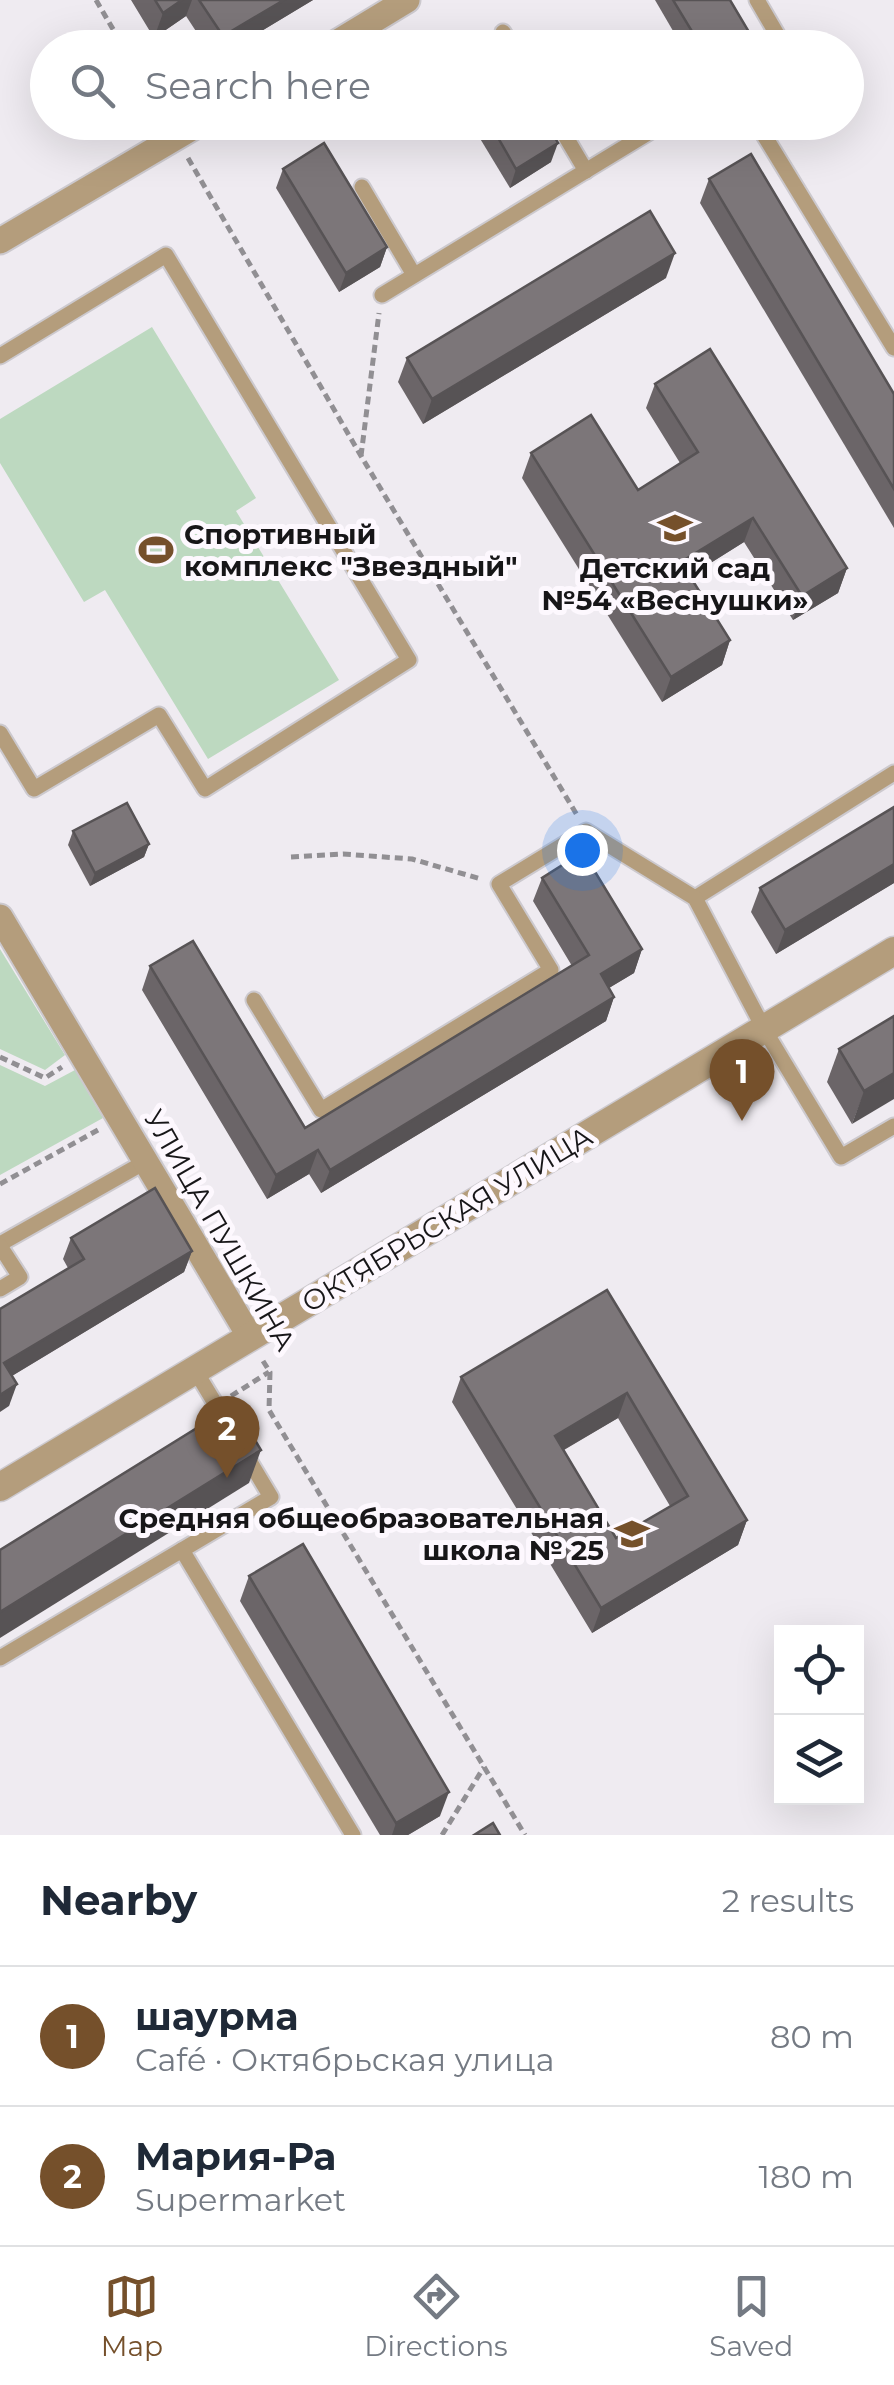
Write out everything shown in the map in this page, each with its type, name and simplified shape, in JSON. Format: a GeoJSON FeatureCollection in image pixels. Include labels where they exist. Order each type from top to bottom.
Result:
{"type":"FeatureCollection","features":[{"type":"Feature","properties":{"kind":"street"},"geometry":{"type":"LineString","coordinates":[[358,30],[407,0]]}},
{"type":"Feature","properties":{"kind":"street"},"geometry":{"type":"LineString","coordinates":[[0,242],[172,140]]}},
{"type":"Feature","properties":{"kind":"street","name":"УЛИЦА ПУШКИНА"},"geometry":{"type":"LineString","coordinates":[[0,917],[250,1338]]}},
{"type":"Feature","properties":{"kind":"street","name":"ОКТЯБРЬСКАЯ УЛИЦА"},"geometry":{"type":"LineString","coordinates":[[0,1488],[894,951]]}},
{"type":"Feature","properties":{"kind":"lane"},"geometry":{"type":"LineString","coordinates":[[757,0],[774,30]]}},
{"type":"Feature","properties":{"kind":"lane"},"geometry":{"type":"LineString","coordinates":[[568,140],[586,171]]}},
{"type":"Feature","properties":{"kind":"lane"},"geometry":{"type":"LineString","coordinates":[[382,295],[637,140]]}},
{"type":"Feature","properties":{"kind":"lane"},"geometry":{"type":"LineString","coordinates":[[767,140],[894,348]]}},
{"type":"Feature","properties":{"kind":"lane"},"geometry":{"type":"LineString","coordinates":[[362,187],[414,275]]}},
{"type":"Feature","properties":{"kind":"lane"},"geometry":{"type":"LineString","coordinates":[[0,356],[166,256],[408,660],[205,789],[159,715],[34,788],[0,733]]}},
{"type":"Feature","properties":{"kind":"lane"},"geometry":{"type":"LineString","coordinates":[[696,898],[894,773]]}},
{"type":"Feature","properties":{"kind":"lane"},"geometry":{"type":"LineString","coordinates":[[254,1000],[321,1110],[551,970],[498,884],[586,831],[696,898],[764,1029],[841,1157],[894,1126]]}},
{"type":"Feature","properties":{"kind":"lane"},"geometry":{"type":"LineString","coordinates":[[0,1289],[20,1277],[0,1245],[146,1162]]}},
{"type":"Feature","properties":{"kind":"lane"},"geometry":{"type":"LineString","coordinates":[[0,1658],[271,1497],[195,1370]]}},
{"type":"Feature","properties":{"kind":"lane"},"geometry":{"type":"LineString","coordinates":[[182,1550],[354,1835]]}},
{"type":"Feature","properties":{"kind":"path"},"geometry":{"type":"LineString","coordinates":[[96,0],[114,30]]}},
{"type":"Feature","properties":{"kind":"path"},"geometry":{"type":"LineString","coordinates":[[179,140],[361,456],[586,831]]}},
{"type":"Feature","properties":{"kind":"path"},"geometry":{"type":"LineString","coordinates":[[361,456],[382,295]]}},
{"type":"Feature","properties":{"kind":"path"},"geometry":{"type":"LineString","coordinates":[[292,857],[343,854],[412,859],[498,884]]}},
{"type":"Feature","properties":{"kind":"path"},"geometry":{"type":"LineString","coordinates":[[0,1057],[45,1078],[81,1054]]}},
{"type":"Feature","properties":{"kind":"path"},"geometry":{"type":"LineString","coordinates":[[0,1184],[119,1118]]}},
{"type":"Feature","properties":{"kind":"path","name":"УЛИЦА ПУШКИНА"},"geometry":{"type":"LineString","coordinates":[[250,1338],[270,1372],[269,1410],[525,1835]]}},
{"type":"Feature","properties":{"kind":"path"},"geometry":{"type":"LineString","coordinates":[[216,1405],[270,1372]]}},
{"type":"Feature","properties":{"kind":"path"},"geometry":{"type":"LineString","coordinates":[[442,1835],[484,1766]]}},
{"type":"Feature","properties":{"kind":"green space","name":"Спортивный комплекс \"Звездный\""},"geometry":{"type":"Polygon","coordinates":[[[152,327],[256,498],[236,511],[339,680],[208,759],[105,590],[84,602],[0,463],[0,419],[152,327]]]}},
{"type":"Feature","properties":{"kind":"green space"},"geometry":{"type":"Polygon","coordinates":[[[0,949],[65,1055],[45,1070],[0,1049],[0,949]]]}},
{"type":"Feature","properties":{"kind":"green space"},"geometry":{"type":"Polygon","coordinates":[[[0,1065],[45,1086],[75,1070],[103,1118],[0,1175],[0,1065]]]}},
{"type":"Feature","properties":{"kind":"building"},"geometry":{"type":"Polygon","coordinates":[[[155,0],[182,0],[163,13],[155,0]]]}},
{"type":"Feature","properties":{"kind":"building"},"geometry":{"type":"Polygon","coordinates":[[[199,0],[284,0],[233,30],[219,30],[199,0]]]}},
{"type":"Feature","properties":{"kind":"building"},"geometry":{"type":"Polygon","coordinates":[[[673,0],[730,0],[748,30],[691,30],[673,0]]]}},
{"type":"Feature","properties":{"kind":"building"},"geometry":{"type":"Polygon","coordinates":[[[499,140],[556,140],[558,143],[516,169],[499,140]]]}},
{"type":"Feature","properties":{"kind":"building"},"geometry":{"type":"Polygon","coordinates":[[[324,143],[387,247],[346,273],[283,169],[324,143]]]}},
{"type":"Feature","properties":{"kind":"building"},"geometry":{"type":"Polygon","coordinates":[[[751,154],[894,394],[894,489],[709,179],[751,154]]]}},
{"type":"Feature","properties":{"kind":"building"},"geometry":{"type":"Polygon","coordinates":[[[650,211],[675,253],[432,399],[407,358],[650,211]]]}},
{"type":"Feature","properties":{"kind":"building","name":"Детский сад №54 «Веснушки»"},"geometry":{"type":"Polygon","coordinates":[[[710,349],[847,568],[802,596],[753,518],[681,562],[730,640],[671,677],[531,453],[591,415],[638,490],[698,452],[655,384],[710,349]]]}},
{"type":"Feature","properties":{"kind":"building"},"geometry":{"type":"Polygon","coordinates":[[[127,803],[149,844],[95,873],[73,831],[127,803]]]}},
{"type":"Feature","properties":{"kind":"building"},"geometry":{"type":"Polygon","coordinates":[[[894,807],[894,864],[785,930],[760,888],[894,807]]]}},
{"type":"Feature","properties":{"kind":"building"},"geometry":{"type":"Polygon","coordinates":[[[583,852],[642,949],[601,974],[614,997],[330,1170],[318,1150],[276,1175],[150,966],[193,941],[305,1128],[589,955],[542,878],[583,852]]]}},
{"type":"Feature","properties":{"kind":"building"},"geometry":{"type":"Polygon","coordinates":[[[894,1016],[894,1073],[864,1091],[839,1049],[894,1016]]]}},
{"type":"Feature","properties":{"kind":"building"},"geometry":{"type":"Polygon","coordinates":[[[155,1188],[192,1251],[4,1363],[17,1384],[0,1395],[0,1309],[84,1259],[71,1238],[155,1188]]]}},
{"type":"Feature","properties":{"kind":"building"},"geometry":{"type":"Polygon","coordinates":[[[607,1290],[747,1520],[601,1608],[461,1377],[607,1290]],[[627,1393],[555,1436],[616,1538],[688,1496],[627,1393]]]}},
{"type":"Feature","properties":{"kind":"building"},"geometry":{"type":"Polygon","coordinates":[[[234,1405],[261,1450],[0,1612],[0,1550],[234,1405]]]}},
{"type":"Feature","properties":{"kind":"building"},"geometry":{"type":"Polygon","coordinates":[[[303,1544],[449,1792],[396,1823],[249,1576],[303,1544]]]}},
{"type":"Feature","properties":{"kind":"building"},"geometry":{"type":"Polygon","coordinates":[[[493,1823],[500,1835],[474,1835],[493,1823]]]}},
{"type":"Feature","properties":{"kind":"place","name":"Детский сад №54 «Веснушки»"},"geometry":{"type":"Point","coordinates":[675,528]}},
{"type":"Feature","properties":{"kind":"place","name":"Спортивный комплекс \"Звездный\""},"geometry":{"type":"Point","coordinates":[156,550]}},
{"type":"Feature","properties":{"kind":"place","name":"шаурма"},"geometry":{"type":"Point","coordinates":[742,1121]}},
{"type":"Feature","properties":{"kind":"place","name":"Мария-Ра"},"geometry":{"type":"Point","coordinates":[227,1478]}},
{"type":"Feature","properties":{"kind":"place","name":"Средняя общеобразовательная школа № 25"},"geometry":{"type":"Point","coordinates":[632,1534]}}]}
